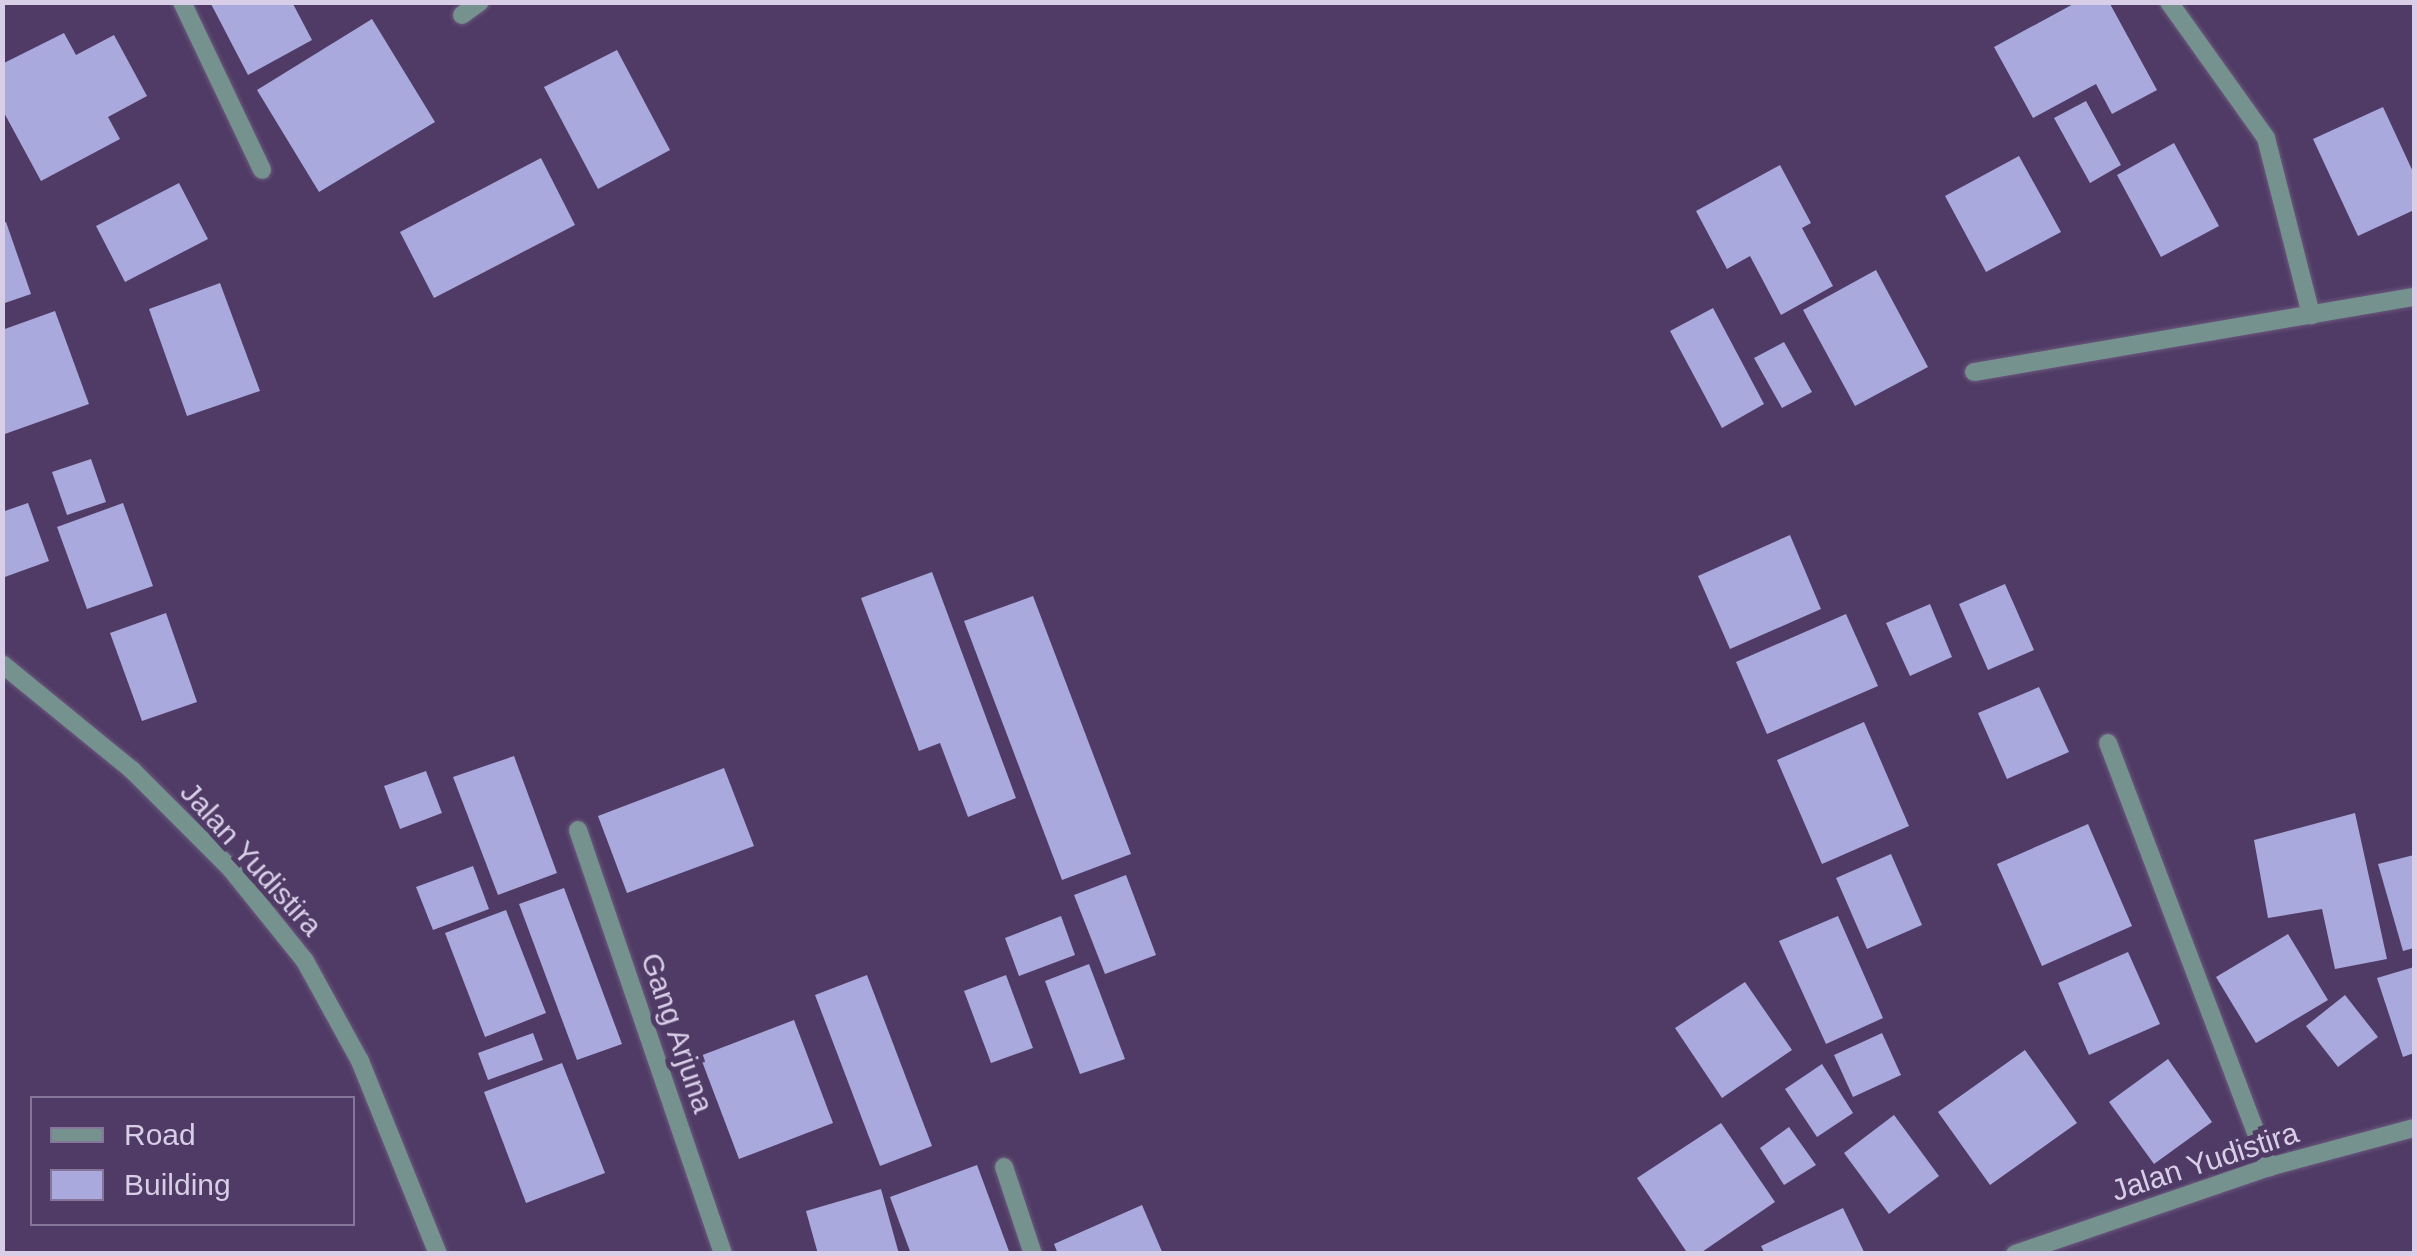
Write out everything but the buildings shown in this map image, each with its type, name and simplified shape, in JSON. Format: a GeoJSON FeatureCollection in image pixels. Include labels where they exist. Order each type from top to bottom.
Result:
{"type":"FeatureCollection","features":[{"type":"Feature","properties":{"kind":"street"},"geometry":{"type":"LineString","coordinates":[[182,2],[262,170]]}},
{"type":"Feature","properties":{"kind":"street"},"geometry":{"type":"LineString","coordinates":[[462,16],[480,2]]}},
{"type":"Feature","properties":{"kind":"street"},"geometry":{"type":"LineString","coordinates":[[2168,2],[2266,138],[2311,315]]}},
{"type":"Feature","properties":{"kind":"street"},"geometry":{"type":"LineString","coordinates":[[1974,372],[2414,297]]}},
{"type":"Feature","properties":{"kind":"street","name":"Jalan Yudistira"},"geometry":{"type":"LineString","coordinates":[[2,664],[132,770],[232,870],[305,961],[360,1061],[438,1254]]}},
{"type":"Feature","properties":{"kind":"street"},"geometry":{"type":"LineString","coordinates":[[2108,743],[2269,1167]]}},
{"type":"Feature","properties":{"kind":"street","name":"Gang Arjuna"},"geometry":{"type":"LineString","coordinates":[[578,830],[723,1254]]}},
{"type":"Feature","properties":{"kind":"street","name":"Jalan Yudistira"},"geometry":{"type":"LineString","coordinates":[[2015,1254],[2269,1167],[2414,1128]]}},
{"type":"Feature","properties":{"kind":"street"},"geometry":{"type":"LineString","coordinates":[[1004,1167],[1033,1254]]}}]}
